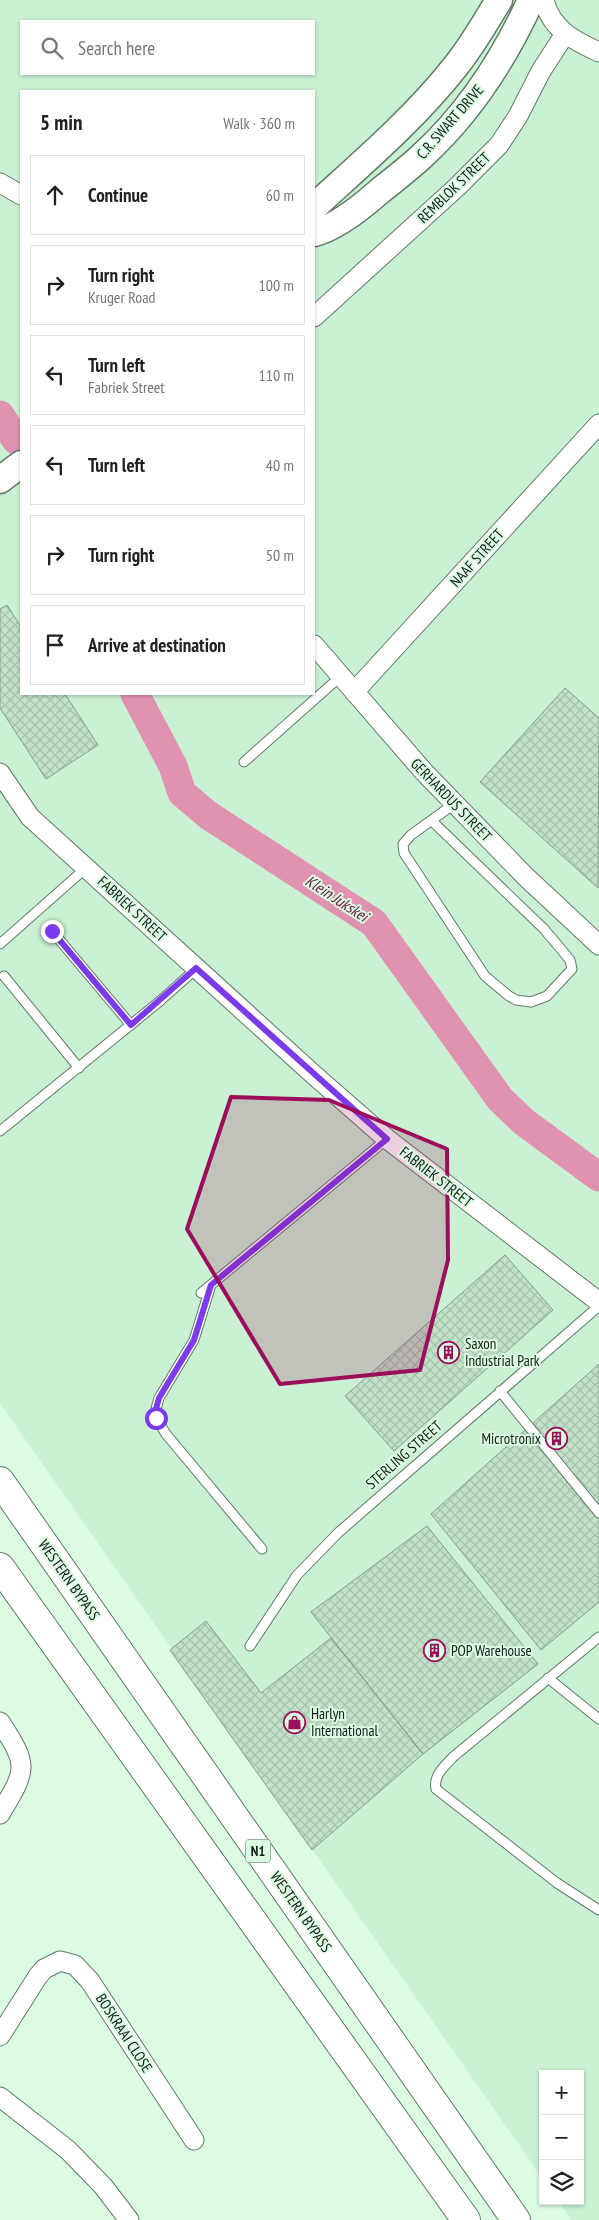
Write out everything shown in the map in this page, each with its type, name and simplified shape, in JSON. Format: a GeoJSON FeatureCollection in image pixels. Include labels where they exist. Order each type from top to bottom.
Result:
{"type":"FeatureCollection","features":[{"type":"Feature","properties":{"kind":"highway","name":"WESTERN BYPASS"},"geometry":{"type":"LineString","coordinates":[[0,1481],[516,2220]]}},
{"type":"Feature","properties":{"kind":"highway"},"geometry":{"type":"LineString","coordinates":[[0,1567],[466,2220]]}},
{"type":"Feature","properties":{"kind":"street"},"geometry":{"type":"LineString","coordinates":[[315,206],[379,148],[427,99],[478,36],[499,0]]}},
{"type":"Feature","properties":{"kind":"street","name":"C.R. SWART DRIVE"},"geometry":{"type":"LineString","coordinates":[[315,233],[324,230],[368,202],[423,156],[458,117],[488,78],[514,38],[531,0]]}},
{"type":"Feature","properties":{"kind":"street"},"geometry":{"type":"LineString","coordinates":[[544,0],[551,18],[565,34],[577,43],[599,52]]}},
{"type":"Feature","properties":{"kind":"street","name":"REMBLOK STREET"},"geometry":{"type":"LineString","coordinates":[[315,316],[458,187],[499,145],[518,116],[541,71],[565,34]]}},
{"type":"Feature","properties":{"kind":"street"},"geometry":{"type":"LineString","coordinates":[[0,183],[20,194]]}},
{"type":"Feature","properties":{"kind":"street","name":"NAAF STREET"},"geometry":{"type":"LineString","coordinates":[[354,692],[599,424]]}},
{"type":"Feature","properties":{"kind":"street"},"geometry":{"type":"LineString","coordinates":[[0,480],[20,465]]}},
{"type":"Feature","properties":{"kind":"street","name":"GERHARDUS STREET"},"geometry":{"type":"LineString","coordinates":[[315,646],[404,751],[454,804],[526,877],[599,945]]}},
{"type":"Feature","properties":{"kind":"street","name":"FABRIEK STREET"},"geometry":{"type":"LineString","coordinates":[[0,773],[30,817],[387,1139],[599,1302]]}},
{"type":"Feature","properties":{"kind":"street"},"geometry":{"type":"LineString","coordinates":[[0,1722],[16,1745],[22,1765],[22,1776],[0,1814]]}},
{"type":"Feature","properties":{"kind":"street","name":"BOSKRAAI CLOSE"},"geometry":{"type":"LineString","coordinates":[[0,2036],[44,1969],[60,1961],[69,1962],[90,1981],[194,2140]]}},
{"type":"Feature","properties":{"kind":"street"},"geometry":{"type":"LineString","coordinates":[[0,2097],[68,2150],[103,2186],[129,2220]]}},
{"type":"Feature","properties":{"kind":"lane"},"geometry":{"type":"LineString","coordinates":[[244,762],[341,676]]}},
{"type":"Feature","properties":{"kind":"lane"},"geometry":{"type":"LineString","coordinates":[[432,821],[544,929],[570,960],[572,969],[547,996],[531,1002],[516,1000],[485,976],[459,939],[403,849],[404,844],[411,836],[454,804]]}},
{"type":"Feature","properties":{"kind":"lane"},"geometry":{"type":"LineString","coordinates":[[0,944],[87,868]]}},
{"type":"Feature","properties":{"kind":"lane"},"geometry":{"type":"LineString","coordinates":[[52,931],[131,1025]]}},
{"type":"Feature","properties":{"kind":"lane"},"geometry":{"type":"LineString","coordinates":[[0,1131],[131,1025],[196,968]]}},
{"type":"Feature","properties":{"kind":"lane"},"geometry":{"type":"LineString","coordinates":[[4,976],[79,1068]]}},
{"type":"Feature","properties":{"kind":"lane"},"geometry":{"type":"LineString","coordinates":[[201,1293],[387,1139]]}},
{"type":"Feature","properties":{"kind":"lane"},"geometry":{"type":"LineString","coordinates":[[211,1285],[194,1340],[159,1398],[156,1418],[166,1434],[262,1549]]}},
{"type":"Feature","properties":{"kind":"lane","name":"STERLING STREET"},"geometry":{"type":"LineString","coordinates":[[250,1646],[297,1575],[332,1538],[378,1496],[599,1306]]}},
{"type":"Feature","properties":{"kind":"lane"},"geometry":{"type":"LineString","coordinates":[[500,1392],[599,1513]]}},
{"type":"Feature","properties":{"kind":"lane"},"geometry":{"type":"LineString","coordinates":[[599,1637],[453,1756],[436,1779],[436,1789],[557,1883],[599,1910]]}},
{"type":"Feature","properties":{"kind":"lane"},"geometry":{"type":"LineString","coordinates":[[548,1678],[599,1720]]}},
{"type":"Feature","properties":{"kind":"highlighted area"},"geometry":{"type":"Polygon","coordinates":[[[231,1097],[329,1100],[447,1149],[448,1260],[420,1370],[280,1384],[187,1229],[231,1097]]]}},
{"type":"Feature","properties":{"kind":"shaded area"},"geometry":{"type":"Polygon","coordinates":[[[0,0],[599,0],[599,2220],[571,2220],[561,2205],[584,2205],[584,2070],[539,2070],[539,2173],[0,1403],[0,0]]]}},
{"type":"Feature","properties":{"kind":"building"},"geometry":{"type":"Polygon","coordinates":[[[7,605],[20,625],[20,695],[66,695],[98,745],[46,779],[0,708],[0,609],[7,605]]]}},
{"type":"Feature","properties":{"kind":"building"},"geometry":{"type":"Polygon","coordinates":[[[565,688],[599,718],[598,888],[480,782],[565,688]]]}},
{"type":"Feature","properties":{"kind":"building","name":"Saxon Industrial Park"},"geometry":{"type":"Polygon","coordinates":[[[505,1255],[553,1310],[394,1451],[345,1396],[505,1255]]]}},
{"type":"Feature","properties":{"kind":"building","name":"Microtronix"},"geometry":{"type":"Polygon","coordinates":[[[599,1364],[599,1602],[541,1650],[431,1514],[599,1364]]]}},
{"type":"Feature","properties":{"kind":"building","name":"POP Warehouse"},"geometry":{"type":"Polygon","coordinates":[[[427,1526],[538,1664],[423,1754],[311,1612],[427,1526]]]}},
{"type":"Feature","properties":{"kind":"building"},"geometry":{"type":"Polygon","coordinates":[[[206,1621],[261,1693],[331,1638],[423,1754],[312,1850],[170,1650],[206,1621]]]}},
{"type":"Feature","properties":{"kind":"waterway","name":"Klein Jukskei"},"geometry":{"type":"LineString","coordinates":[[0,415],[16,440]]}},
{"type":"Feature","properties":{"kind":"waterway","name":"Klein Jukskei"},"geometry":{"type":"LineString","coordinates":[[136,695],[173,766],[182,793],[208,815],[374,923],[500,1099],[524,1122],[599,1177]]}},
{"type":"Feature","properties":{"kind":"place","name":"Saxon Industrial Park"},"geometry":{"type":"Point","coordinates":[449,1353]}},
{"type":"Feature","properties":{"kind":"place","name":"Microtronix"},"geometry":{"type":"Point","coordinates":[557,1439]}},
{"type":"Feature","properties":{"kind":"place","name":"POP Warehouse"},"geometry":{"type":"Point","coordinates":[435,1651]}},
{"type":"Feature","properties":{"kind":"place","name":"Harlyn International"},"geometry":{"type":"Point","coordinates":[295,1723]}},
{"type":"Feature","properties":{"kind":"route"},"geometry":{"type":"LineString","coordinates":[[52,931],[131,1025],[196,968],[387,1139],[211,1285],[194,1340],[159,1398],[156,1418]]}}]}
